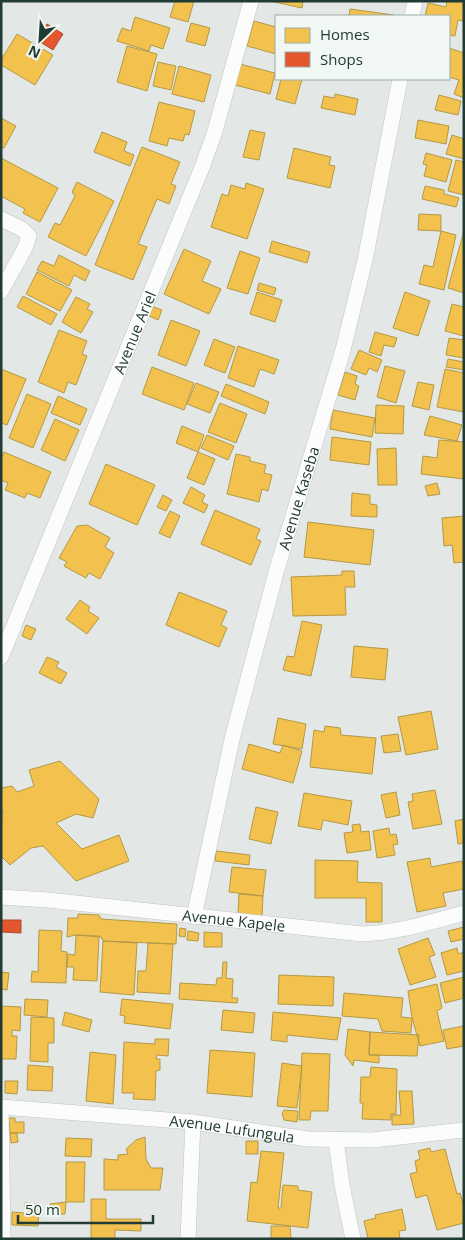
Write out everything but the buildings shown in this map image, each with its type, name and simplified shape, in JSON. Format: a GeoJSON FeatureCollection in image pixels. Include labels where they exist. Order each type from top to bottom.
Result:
{"type":"FeatureCollection","features":[{"type":"Feature","properties":{"kind":"street","name":"Avenue Ariel"},"geometry":{"type":"LineString","coordinates":[[1,657],[203,165],[215,131],[251,1]]}},
{"type":"Feature","properties":{"kind":"street"},"geometry":{"type":"LineString","coordinates":[[412,15],[415,1]]}},
{"type":"Feature","properties":{"kind":"street","name":"Avenue Kaseba"},"geometry":{"type":"LineString","coordinates":[[194,917],[235,729],[278,568],[344,350],[365,260],[400,80]]}},
{"type":"Feature","properties":{"kind":"street"},"geometry":{"type":"LineString","coordinates":[[1,219],[22,229],[29,236],[25,248],[1,291]]}},
{"type":"Feature","properties":{"kind":"street","name":"Avenue Kapele"},"geometry":{"type":"LineString","coordinates":[[1,898],[48,900],[362,934],[402,930],[464,913]]}},
{"type":"Feature","properties":{"kind":"street"},"geometry":{"type":"LineString","coordinates":[[1,1108],[3,1239]]}},
{"type":"Feature","properties":{"kind":"street","name":"Avenue Lufungula"},"geometry":{"type":"LineString","coordinates":[[1,1108],[193,1122],[308,1139],[372,1140],[464,1130]]}},
{"type":"Feature","properties":{"kind":"street"},"geometry":{"type":"LineString","coordinates":[[188,1239],[193,1122]]}},
{"type":"Feature","properties":{"kind":"street"},"geometry":{"type":"LineString","coordinates":[[336,1140],[342,1185],[353,1239]]}}]}
